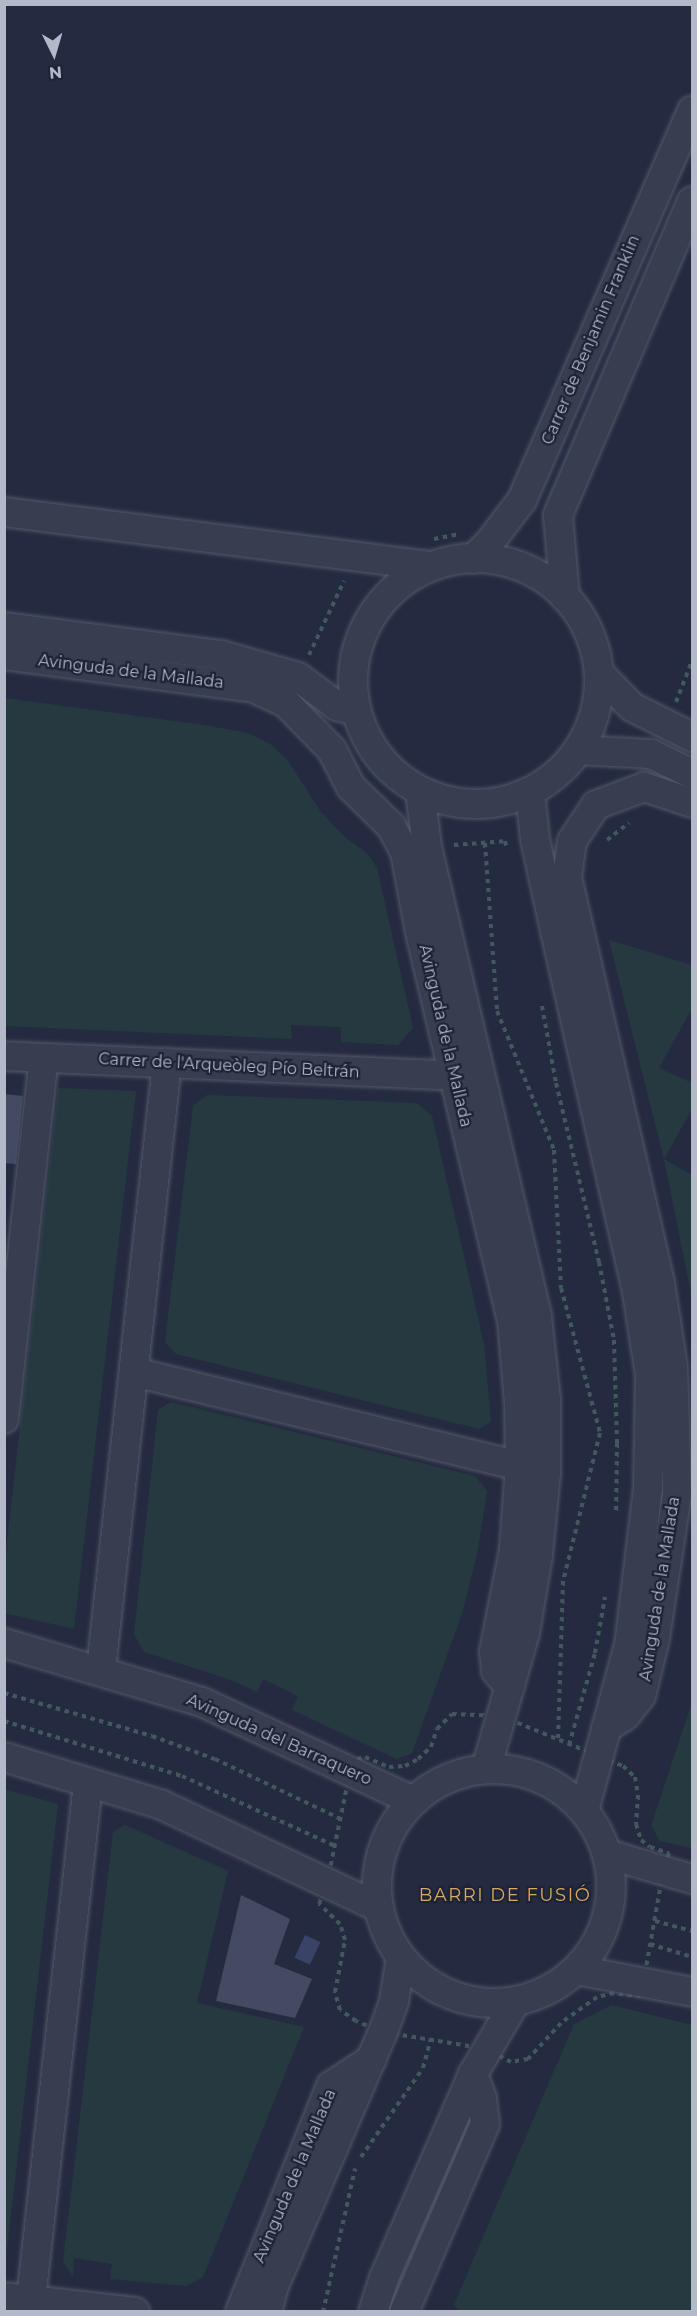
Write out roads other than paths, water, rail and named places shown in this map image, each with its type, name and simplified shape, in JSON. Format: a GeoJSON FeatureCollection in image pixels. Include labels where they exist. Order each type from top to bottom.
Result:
{"type":"FeatureCollection","features":[{"type":"Feature","properties":{"kind":"street","name":"Carrer de Benjamin Franklin"},"geometry":{"type":"LineString","coordinates":[[473,559],[490,542],[522,500],[693,110]]}},
{"type":"Feature","properties":{"kind":"street"},"geometry":{"type":"LineString","coordinates":[[565,597],[558,515],[693,201]]}},
{"type":"Feature","properties":{"kind":"street"},"geometry":{"type":"LineString","coordinates":[[4,512],[432,566],[473,559],[494,560],[523,568],[549,583],[565,597],[588,632],[599,673],[595,712],[578,750],[561,770],[530,792],[506,801],[475,804],[444,800],[420,791],[400,779],[379,758],[362,731],[356,711],[352,674],[356,652],[368,622],[383,600],[403,582],[432,566]]}},
{"type":"Feature","properties":{"kind":"street"},"geometry":{"type":"LineString","coordinates":[[4,627],[216,654],[298,677],[337,706],[356,711]]}},
{"type":"Feature","properties":{"kind":"street"},"geometry":{"type":"LineString","coordinates":[[171,677],[216,654]]}},
{"type":"Feature","properties":{"kind":"street","name":"Avinguda de la Mallada"},"geometry":{"type":"LineString","coordinates":[[4,656],[254,688],[286,703],[332,750],[351,786],[391,826],[405,852],[420,932],[512,1320],[519,1403],[520,1466],[514,1550],[494,1652],[496,1671],[510,1687]]}},
{"type":"Feature","properties":{"kind":"street"},"geometry":{"type":"LineString","coordinates":[[599,673],[632,707],[693,737]]}},
{"type":"Feature","properties":{"kind":"street"},"geometry":{"type":"LineString","coordinates":[[578,750],[651,754],[693,774]]}},
{"type":"Feature","properties":{"kind":"street","name":"Avinguda de la Mallada"},"geometry":{"type":"LineString","coordinates":[[606,1728],[626,1715],[642,1696],[685,1496],[673,1367],[660,1283],[567,877],[572,841],[596,805],[644,787],[693,803]]}},
{"type":"Feature","properties":{"kind":"street","name":"Avinguda de la Mallada"},"geometry":{"type":"LineString","coordinates":[[420,791],[427,847],[537,1317],[546,1400],[546,1473],[538,1555],[525,1633],[486,1769]]}},
{"type":"Feature","properties":{"kind":"street","name":"Avinguda de la Mallada"},"geometry":{"type":"LineString","coordinates":[[530,792],[535,839],[637,1292],[650,1375],[648,1489],[629,1644],[584,1811]]}},
{"type":"Feature","properties":{"kind":"street"},"geometry":{"type":"LineString","coordinates":[[420,932],[440,902]]}},
{"type":"Feature","properties":{"kind":"street"},"geometry":{"type":"LineString","coordinates":[[551,914],[578,928]]}},
{"type":"Feature","properties":{"kind":"street","name":"Carrer de l'Arqueòleg Pío Beltrán"},"geometry":{"type":"LineString","coordinates":[[4,1056],[454,1076]]}},
{"type":"Feature","properties":{"kind":"street"},"geometry":{"type":"LineString","coordinates":[[4,1419],[44,1058]]}},
{"type":"Feature","properties":{"kind":"street"},"geometry":{"type":"LineString","coordinates":[[101,1670],[167,1063]]}},
{"type":"Feature","properties":{"kind":"street"},"geometry":{"type":"LineString","coordinates":[[134,1372],[520,1466]]}},
{"type":"Feature","properties":{"kind":"street","name":"Avinguda del Barraquero"},"geometry":{"type":"LineString","coordinates":[[4,1642],[202,1702],[413,1801]]}},
{"type":"Feature","properties":{"kind":"street"},"geometry":{"type":"LineString","coordinates":[[4,1757],[160,1803],[378,1906]]}},
{"type":"Feature","properties":{"kind":"street"},"geometry":{"type":"LineString","coordinates":[[486,1769],[509,1770],[540,1779],[564,1792],[584,1811],[597,1829],[607,1854],[612,1888],[608,1916],[598,1941],[577,1970],[547,1991],[515,2002],[483,2003],[452,1996],[420,1977],[401,1958],[386,1932],[378,1906],[377,1878],[382,1850],[396,1822],[413,1801],[447,1779],[486,1769]]}},
{"type":"Feature","properties":{"kind":"street"},"geometry":{"type":"LineString","coordinates":[[88,1783],[18,2299],[135,2312]]}},
{"type":"Feature","properties":{"kind":"street"},"geometry":{"type":"LineString","coordinates":[[607,1854],[693,1879]]}},
{"type":"Feature","properties":{"kind":"street","name":"Avinguda de la Mallada"},"geometry":{"type":"LineString","coordinates":[[267,2312],[274,2286],[383,2032],[393,2001],[401,1958]]}},
{"type":"Feature","properties":{"kind":"street"},"geometry":{"type":"LineString","coordinates":[[577,1970],[693,1992]]}},
{"type":"Feature","properties":{"kind":"street"},"geometry":{"type":"LineString","coordinates":[[373,2312],[384,2278],[473,2074],[515,2002]]}},
{"type":"Feature","properties":{"kind":"street","name":"Avinguda de la Mallada"},"geometry":{"type":"LineString","coordinates":[[240,2312],[251,2279],[331,2086],[372,2059]]}},
{"type":"Feature","properties":{"kind":"street"},"geometry":{"type":"LineString","coordinates":[[404,2312],[484,2124],[482,2098],[473,2074]]}},
{"type":"Feature","properties":{"kind":"water"},"geometry":{"type":"Polygon","coordinates":[[[305,1935],[320,1942],[310,1965],[294,1958],[305,1935]]]}},
{"type":"Feature","properties":{"kind":"district","name":"BARRI DE FUSIÓ"},"geometry":{"type":"Point","coordinates":[505,1895]}}]}
